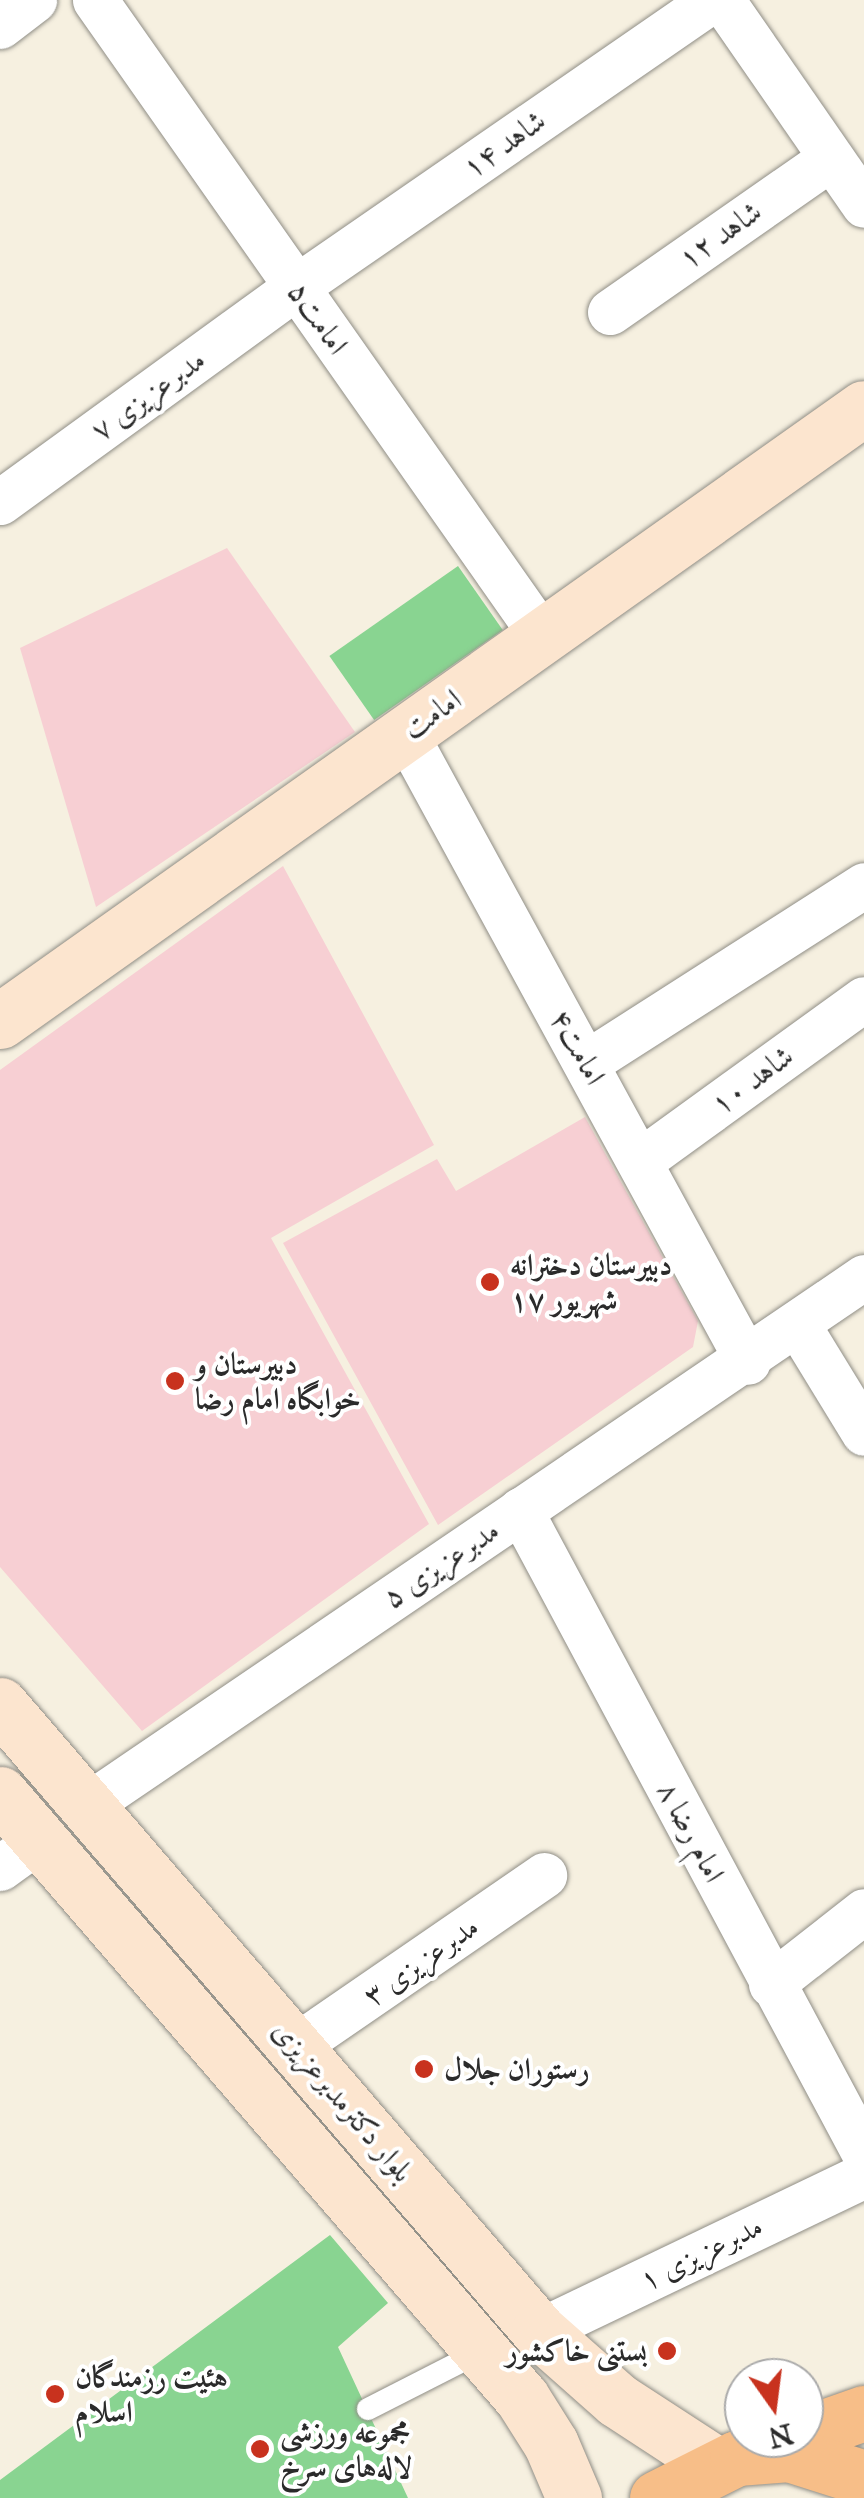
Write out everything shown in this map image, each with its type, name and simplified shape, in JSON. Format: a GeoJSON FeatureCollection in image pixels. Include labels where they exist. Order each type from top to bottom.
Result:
{"type":"FeatureCollection","features":[{"type":"Feature","properties":{"kind":"main road","name":"امامت"},"geometry":{"type":"LineString","coordinates":[[0,1021],[864,408]]}},
{"type":"Feature","properties":{"kind":"main road","name":"بلوار دکترمدبرعزیزی"},"geometry":{"type":"LineString","coordinates":[[0,1705],[297,2045],[539,2332],[617,2400],[724,2435]]}},
{"type":"Feature","properties":{"kind":"main road","name":"بلوار دکترمدبرعزیزی"},"geometry":{"type":"LineString","coordinates":[[0,1794],[20,1854],[482,2351],[552,2444],[574,2498]]}},
{"type":"Feature","properties":{"kind":"main road"},"geometry":{"type":"LineString","coordinates":[[824,2427],[864,2412]]}},
{"type":"Feature","properties":{"kind":"main road"},"geometry":{"type":"LineString","coordinates":[[824,2451],[864,2452]]}},
{"type":"Feature","properties":{"kind":"main road"},"geometry":{"type":"LineString","coordinates":[[657,2498],[748,2458]]}},
{"type":"Feature","properties":{"kind":"main road"},"geometry":{"type":"LineString","coordinates":[[798,2458],[864,2478]]}},
{"type":"Feature","properties":{"kind":"street"},"geometry":{"type":"LineString","coordinates":[[0,26],[34,0]]}},
{"type":"Feature","properties":{"kind":"street","name":"امامت۵"},"geometry":{"type":"LineString","coordinates":[[95,0],[542,636]]}},
{"type":"Feature","properties":{"kind":"street","name":"شاهد ۱۴"},"geometry":{"type":"LineString","coordinates":[[296,287],[712,0]]}},
{"type":"Feature","properties":{"kind":"street"},"geometry":{"type":"LineString","coordinates":[[722,0],[864,205]]}},
{"type":"Feature","properties":{"kind":"street","name":"شاهد ۱۲"},"geometry":{"type":"LineString","coordinates":[[610,312],[831,158]]}},
{"type":"Feature","properties":{"kind":"street","name":"مدبرعزیزی ۷"},"geometry":{"type":"LineString","coordinates":[[0,502],[296,287]]}},
{"type":"Feature","properties":{"kind":"street","name":"امامت۴"},"geometry":{"type":"LineString","coordinates":[[405,734],[748,1362]]}},
{"type":"Feature","properties":{"kind":"street"},"geometry":{"type":"LineString","coordinates":[[586,1063],[864,885]]}},
{"type":"Feature","properties":{"kind":"street","name":"شاهد ۱۰"},"geometry":{"type":"LineString","coordinates":[[640,1161],[864,999]]}},
{"type":"Feature","properties":{"kind":"street","name":"مدبرعزیزی ۵"},"geometry":{"type":"LineString","coordinates":[[86,1806],[520,1510],[748,1362],[864,1278]]}},
{"type":"Feature","properties":{"kind":"street"},"geometry":{"type":"LineString","coordinates":[[799,1326],[864,1433]]}},
{"type":"Feature","properties":{"kind":"street","name":"امام رضا ۸"},"geometry":{"type":"LineString","coordinates":[[520,1510],[864,2153]]}},
{"type":"Feature","properties":{"kind":"street","name":"مدبرعزیزی ۳"},"geometry":{"type":"LineString","coordinates":[[297,2045],[544,1875]]}},
{"type":"Feature","properties":{"kind":"street"},"geometry":{"type":"LineString","coordinates":[[771,1984],[864,1912]]}},
{"type":"Feature","properties":{"kind":"street","name":"مدبرعزیزی ۱"},"geometry":{"type":"LineString","coordinates":[[539,2332],[864,2175]]}},
{"type":"Feature","properties":{"kind":"lane"},"geometry":{"type":"LineString","coordinates":[[368,2409],[482,2351]]}},
{"type":"Feature","properties":{"kind":"shaded area"},"geometry":{"type":"Polygon","coordinates":[[[227,548],[355,732],[96,907],[20,648],[227,548]]]}},
{"type":"Feature","properties":{"kind":"shaded area","name":"دبیرستان و خوابگاه امام رضا"},"geometry":{"type":"Polygon","coordinates":[[[283,866],[434,1145],[271,1238],[429,1524],[142,1731],[0,1567],[0,1070],[283,866]]]}},
{"type":"Feature","properties":{"kind":"shaded area","name":"دبیرستان دخترانه ۱۷ شهریور"},"geometry":{"type":"Polygon","coordinates":[[[585,1117],[698,1321],[693,1347],[438,1525],[283,1243],[437,1159],[456,1191],[585,1117]]]}},
{"type":"Feature","properties":{"kind":"green space"},"geometry":{"type":"Polygon","coordinates":[[[458,566],[503,630],[374,720],[329,656],[458,566]]]}},
{"type":"Feature","properties":{"kind":"green space"},"geometry":{"type":"Polygon","coordinates":[[[330,2235],[388,2303],[338,2347],[408,2498],[0,2498],[0,2480],[330,2235]]]}},
{"type":"Feature","properties":{"kind":"place","name":"دبیرستان دخترانه ۱۷ شهریور"},"geometry":{"type":"Point","coordinates":[490,1282]}},
{"type":"Feature","properties":{"kind":"place","name":"دبیرستان و خوابگاه امام رضا"},"geometry":{"type":"Point","coordinates":[175,1381]}},
{"type":"Feature","properties":{"kind":"place","name":"رستوران جلال"},"geometry":{"type":"Point","coordinates":[424,2069]}},
{"type":"Feature","properties":{"kind":"place","name":"بستنی خاکشور"},"geometry":{"type":"Point","coordinates":[667,2351]}},
{"type":"Feature","properties":{"kind":"place","name":"هئیت رزمندگان اسلام"},"geometry":{"type":"Point","coordinates":[55,2394]}},
{"type":"Feature","properties":{"kind":"place","name":"مجموعه‌ ورزشی لاله‌های سرخ"},"geometry":{"type":"Point","coordinates":[260,2449]}}]}
